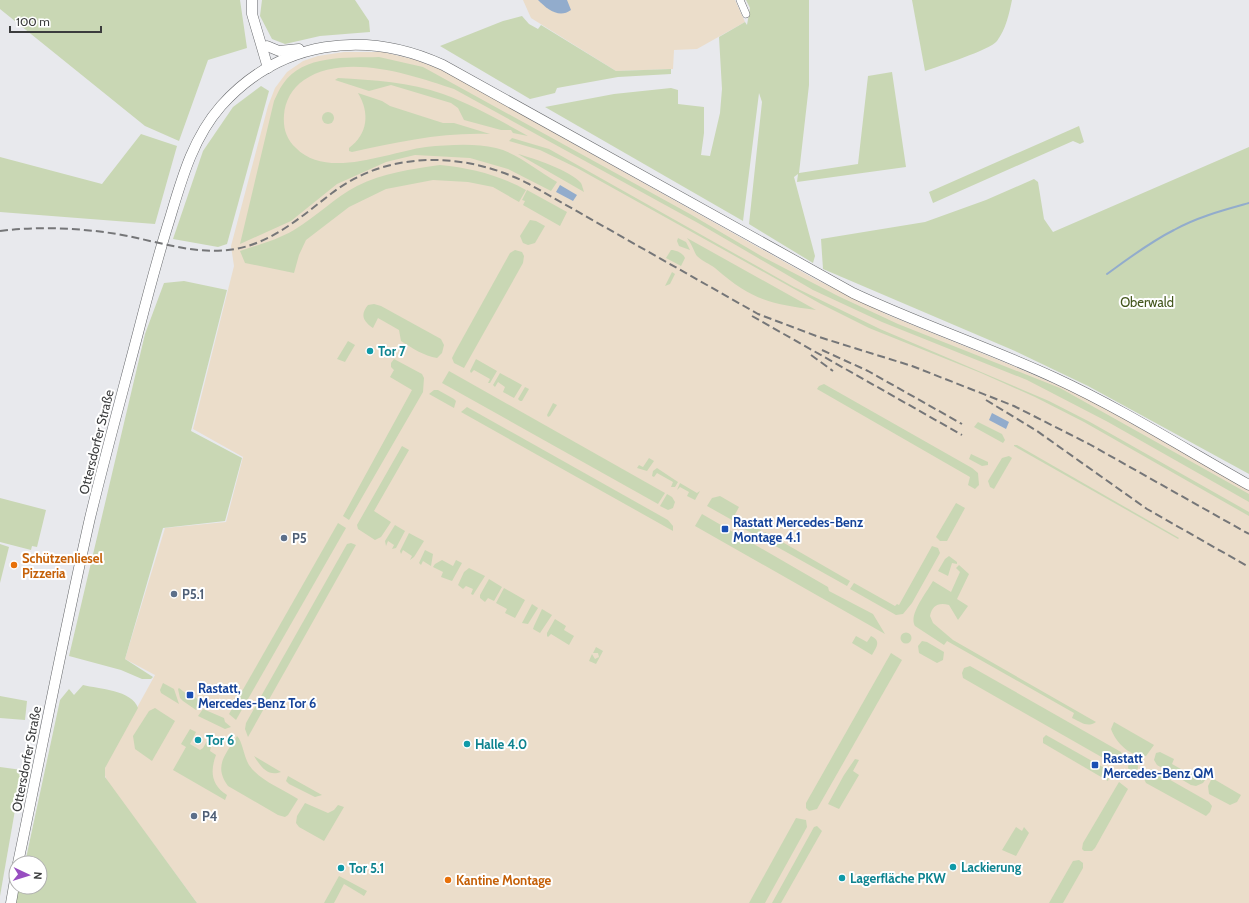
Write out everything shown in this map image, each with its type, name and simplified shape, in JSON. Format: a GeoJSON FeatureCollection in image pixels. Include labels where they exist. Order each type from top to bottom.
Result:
{"type":"FeatureCollection","features":[{"type":"Feature","properties":{"kind":"street"},"geometry":{"type":"LineString","coordinates":[[252,0],[252,14],[258,34],[271,66]]}},
{"type":"Feature","properties":{"kind":"street"},"geometry":{"type":"LineString","coordinates":[[740,0],[746,14]]}},
{"type":"Feature","properties":{"kind":"street"},"geometry":{"type":"LineString","coordinates":[[258,34],[267,46],[271,66]]}},
{"type":"Feature","properties":{"kind":"street"},"geometry":{"type":"LineString","coordinates":[[267,46],[279,51],[284,51],[316,44],[330,46],[366,44],[412,52],[443,65],[853,293],[918,323],[1015,360],[1061,381],[1249,485]]}},
{"type":"Feature","properties":{"kind":"street","name":"Ottersdorfer Straße"},"geometry":{"type":"LineString","coordinates":[[20,855],[91,517],[145,305],[183,174],[196,143],[221,106],[249,80],[271,66],[297,54],[330,46]]}},
{"type":"Feature","properties":{"kind":"shaded area"},"geometry":{"type":"Polygon","coordinates":[[[523,0],[735,0],[745,22],[697,49],[674,50],[673,69],[616,71],[531,18],[523,0]]]}},
{"type":"Feature","properties":{"kind":"shaded area"},"geometry":{"type":"Polygon","coordinates":[[[344,52],[383,52],[416,60],[442,70],[815,279],[888,315],[1083,396],[1249,490],[1249,903],[197,903],[107,781],[104,773],[106,764],[155,675],[125,659],[165,528],[226,522],[243,457],[193,429],[234,266],[231,246],[268,106],[275,88],[287,72],[303,61],[318,56],[344,52]]]}},
{"type":"Feature","properties":{"kind":"green space"},"geometry":{"type":"Polygon","coordinates":[[[0,0],[240,0],[247,48],[208,60],[179,141],[145,126],[0,9],[0,0]]]}},
{"type":"Feature","properties":{"kind":"green space"},"geometry":{"type":"Polygon","coordinates":[[[262,0],[355,0],[369,21],[370,32],[320,36],[285,44],[272,39],[260,16],[262,0]]]}},
{"type":"Feature","properties":{"kind":"green space"},"geometry":{"type":"Polygon","coordinates":[[[746,0],[809,0],[809,85],[799,173],[858,164],[868,76],[892,72],[906,167],[797,182],[798,174],[794,177],[815,256],[813,263],[749,224],[762,102],[759,93],[743,221],[545,107],[614,94],[671,88],[678,90],[678,104],[704,107],[704,133],[701,155],[710,156],[720,113],[722,89],[719,37],[745,22],[747,25],[750,8],[746,0]]]}},
{"type":"Feature","properties":{"kind":"green space"},"geometry":{"type":"Polygon","coordinates":[[[912,0],[1012,0],[1005,26],[997,41],[985,49],[925,71],[912,0]]]}},
{"type":"Feature","properties":{"kind":"green space"},"geometry":{"type":"Polygon","coordinates":[[[522,16],[529,24],[538,29],[541,25],[616,71],[671,69],[671,74],[618,77],[557,88],[555,93],[530,99],[440,46],[503,21],[522,16]]]}},
{"type":"Feature","properties":{"kind":"green space"},"geometry":{"type":"Polygon","coordinates":[[[379,57],[423,67],[690,214],[763,257],[838,296],[898,324],[1060,388],[1249,494],[1249,502],[1108,422],[1027,380],[882,322],[813,290],[698,223],[454,89],[419,78],[379,69],[358,67],[339,68],[320,72],[300,83],[288,100],[284,120],[288,137],[296,148],[309,157],[324,162],[341,163],[376,158],[426,147],[452,145],[488,146],[504,150],[520,158],[557,182],[551,191],[508,169],[470,158],[415,155],[386,162],[337,184],[291,221],[240,244],[274,101],[283,84],[292,74],[302,67],[314,63],[340,58],[379,57]]]}},
{"type":"Feature","properties":{"kind":"green space"},"geometry":{"type":"Polygon","coordinates":[[[338,78],[391,82],[430,90],[454,98],[476,108],[528,136],[513,133],[511,130],[501,130],[464,120],[458,108],[451,103],[391,85],[369,91],[335,80],[338,78]]]}},
{"type":"Feature","properties":{"kind":"green space"},"geometry":{"type":"Polygon","coordinates":[[[261,86],[269,91],[227,244],[218,247],[173,239],[203,151],[233,107],[261,86]]]}},
{"type":"Feature","properties":{"kind":"green space"},"geometry":{"type":"Polygon","coordinates":[[[358,93],[382,101],[390,106],[443,123],[454,123],[490,134],[438,136],[403,141],[352,152],[349,151],[349,148],[360,136],[365,123],[364,108],[358,93]]]}},
{"type":"Feature","properties":{"kind":"green space"},"geometry":{"type":"Polygon","coordinates":[[[326,112],[330,112],[334,118],[330,124],[326,124],[322,120],[322,116],[326,112]]]}},
{"type":"Feature","properties":{"kind":"green space"},"geometry":{"type":"Polygon","coordinates":[[[1079,126],[1084,142],[1080,144],[1073,141],[933,203],[929,192],[1079,126]]]}},
{"type":"Feature","properties":{"kind":"green space"},"geometry":{"type":"Polygon","coordinates":[[[141,134],[177,146],[155,224],[0,212],[0,157],[102,184],[141,134]]]}},
{"type":"Feature","properties":{"kind":"green space"},"geometry":{"type":"Polygon","coordinates":[[[512,138],[549,149],[794,287],[880,329],[1049,401],[1090,422],[1249,512],[1249,516],[1084,422],[1035,397],[981,373],[869,328],[821,304],[577,168],[540,150],[509,141],[512,138]]]}},
{"type":"Feature","properties":{"kind":"green space","name":"Oberwald"},"geometry":{"type":"Polygon","coordinates":[[[1249,147],[1249,474],[1088,386],[1015,351],[823,269],[821,239],[925,222],[986,200],[1034,179],[1038,182],[1044,219],[1053,232],[1249,147]]]}},
{"type":"Feature","properties":{"kind":"green space"},"geometry":{"type":"Polygon","coordinates":[[[518,154],[542,162],[576,178],[581,183],[584,192],[518,154]]]}},
{"type":"Feature","properties":{"kind":"green space"},"geometry":{"type":"Polygon","coordinates":[[[440,165],[463,168],[495,176],[526,190],[519,202],[493,187],[468,182],[433,180],[386,189],[349,207],[306,240],[299,255],[294,273],[245,263],[240,251],[288,234],[357,186],[387,175],[440,165]]]}},
{"type":"Feature","properties":{"kind":"green space"},"geometry":{"type":"Polygon","coordinates":[[[527,190],[567,212],[560,226],[523,205],[525,201],[522,200],[527,190]]]}},
{"type":"Feature","properties":{"kind":"green space"},"geometry":{"type":"Polygon","coordinates":[[[530,220],[536,221],[545,226],[535,243],[528,245],[523,243],[520,236],[530,220]]]}},
{"type":"Feature","properties":{"kind":"green space"},"geometry":{"type":"Polygon","coordinates":[[[678,238],[686,242],[690,250],[679,246],[677,241],[678,238]]]}},
{"type":"Feature","properties":{"kind":"green space"},"geometry":{"type":"Polygon","coordinates":[[[687,238],[816,310],[773,303],[751,294],[699,258],[687,238]]]}},
{"type":"Feature","properties":{"kind":"green space"},"geometry":{"type":"Polygon","coordinates":[[[515,250],[522,252],[524,256],[523,263],[464,368],[454,363],[452,358],[510,253],[515,250]]]}},
{"type":"Feature","properties":{"kind":"green space"},"geometry":{"type":"Polygon","coordinates":[[[671,250],[679,252],[684,256],[685,258],[681,266],[666,258],[671,250]]]}},
{"type":"Feature","properties":{"kind":"green space"},"geometry":{"type":"Polygon","coordinates":[[[672,272],[675,274],[670,284],[665,286],[672,272]]]}},
{"type":"Feature","properties":{"kind":"green space"},"geometry":{"type":"Polygon","coordinates":[[[184,281],[227,290],[191,431],[242,458],[225,521],[163,528],[125,659],[153,677],[151,679],[142,679],[121,670],[69,656],[145,334],[164,283],[184,281]]]}},
{"type":"Feature","properties":{"kind":"green space"},"geometry":{"type":"Polygon","coordinates":[[[374,304],[381,306],[441,339],[444,345],[442,353],[437,358],[418,351],[401,341],[399,330],[378,318],[373,328],[367,323],[363,315],[368,305],[374,304]]]}},
{"type":"Feature","properties":{"kind":"green space"},"geometry":{"type":"Polygon","coordinates":[[[348,341],[355,345],[345,362],[337,359],[348,341]]]}},
{"type":"Feature","properties":{"kind":"green space"},"geometry":{"type":"Polygon","coordinates":[[[394,359],[422,374],[424,378],[423,392],[349,520],[343,516],[412,390],[390,377],[394,370],[391,367],[391,363],[394,359]]]}},
{"type":"Feature","properties":{"kind":"green space"},"geometry":{"type":"Polygon","coordinates":[[[476,359],[497,371],[490,383],[488,383],[490,379],[474,370],[471,373],[470,371],[476,359]]]}},
{"type":"Feature","properties":{"kind":"green space"},"geometry":{"type":"Polygon","coordinates":[[[449,371],[665,493],[658,504],[442,383],[449,371]]]}},
{"type":"Feature","properties":{"kind":"green space"},"geometry":{"type":"Polygon","coordinates":[[[500,373],[522,385],[514,398],[503,392],[505,387],[498,382],[495,387],[493,385],[500,373]]]}},
{"type":"Feature","properties":{"kind":"green space"},"geometry":{"type":"Polygon","coordinates":[[[824,384],[972,468],[978,473],[979,485],[975,489],[968,485],[970,477],[817,389],[819,386],[824,384]]]}},
{"type":"Feature","properties":{"kind":"green space"},"geometry":{"type":"Polygon","coordinates":[[[525,387],[529,389],[522,401],[520,401],[518,399],[525,387]]]}},
{"type":"Feature","properties":{"kind":"green space"},"geometry":{"type":"Polygon","coordinates":[[[434,390],[438,390],[454,399],[456,401],[454,408],[429,394],[434,390]]]}},
{"type":"Feature","properties":{"kind":"green space"},"geometry":{"type":"Polygon","coordinates":[[[553,403],[557,405],[548,417],[547,415],[553,403]]]}},
{"type":"Feature","properties":{"kind":"green space"},"geometry":{"type":"Polygon","coordinates":[[[467,407],[668,520],[673,526],[673,531],[461,412],[467,407]]]}},
{"type":"Feature","properties":{"kind":"green space"},"geometry":{"type":"Polygon","coordinates":[[[978,422],[1002,434],[1005,440],[1003,443],[974,427],[978,422]]]}},
{"type":"Feature","properties":{"kind":"green space"},"geometry":{"type":"Polygon","coordinates":[[[1014,445],[1017,445],[1179,538],[1178,539],[1014,445]]]}},
{"type":"Feature","properties":{"kind":"green space"},"geometry":{"type":"Polygon","coordinates":[[[402,446],[409,450],[374,511],[391,522],[381,537],[375,540],[358,529],[357,525],[402,446]]]}},
{"type":"Feature","properties":{"kind":"green space"},"geometry":{"type":"Polygon","coordinates":[[[971,454],[988,462],[988,465],[982,466],[969,459],[971,454]]]}},
{"type":"Feature","properties":{"kind":"green space"},"geometry":{"type":"Polygon","coordinates":[[[1009,456],[1012,458],[994,489],[990,487],[988,481],[1002,458],[1009,456]]]}},
{"type":"Feature","properties":{"kind":"green space"},"geometry":{"type":"Polygon","coordinates":[[[649,458],[654,461],[647,471],[637,468],[639,465],[643,467],[649,458]]]}},
{"type":"Feature","properties":{"kind":"green space"},"geometry":{"type":"Polygon","coordinates":[[[657,468],[678,482],[675,487],[671,487],[673,482],[657,473],[654,477],[652,476],[653,471],[657,468]]]}},
{"type":"Feature","properties":{"kind":"green space"},"geometry":{"type":"Polygon","coordinates":[[[680,483],[697,493],[700,491],[695,500],[687,496],[689,492],[680,487],[677,490],[680,483]]]}},
{"type":"Feature","properties":{"kind":"green space"},"geometry":{"type":"Polygon","coordinates":[[[667,494],[672,497],[675,502],[673,508],[668,510],[660,506],[667,494]]]}},
{"type":"Feature","properties":{"kind":"green space"},"geometry":{"type":"Polygon","coordinates":[[[720,496],[739,507],[732,520],[707,506],[712,498],[720,496]]]}},
{"type":"Feature","properties":{"kind":"green space"},"geometry":{"type":"Polygon","coordinates":[[[0,498],[46,510],[37,547],[32,546],[31,550],[0,542],[0,498]]]}},
{"type":"Feature","properties":{"kind":"green space"},"geometry":{"type":"Polygon","coordinates":[[[956,503],[965,508],[947,541],[940,541],[936,537],[956,503]]]}},
{"type":"Feature","properties":{"kind":"green space"},"geometry":{"type":"Polygon","coordinates":[[[702,514],[828,587],[829,591],[873,614],[885,634],[695,526],[702,514]]]}},
{"type":"Feature","properties":{"kind":"green space"},"geometry":{"type":"Polygon","coordinates":[[[746,521],[761,530],[757,536],[742,528],[746,521]]]}},
{"type":"Feature","properties":{"kind":"green space"},"geometry":{"type":"Polygon","coordinates":[[[338,523],[346,528],[236,720],[229,714],[338,523]]]}},
{"type":"Feature","properties":{"kind":"green space"},"geometry":{"type":"Polygon","coordinates":[[[395,525],[405,531],[396,548],[392,549],[394,545],[388,541],[386,546],[385,541],[395,525]]]}},
{"type":"Feature","properties":{"kind":"green space"},"geometry":{"type":"Polygon","coordinates":[[[765,532],[850,581],[847,586],[761,538],[765,532]]]}},
{"type":"Feature","properties":{"kind":"green space"},"geometry":{"type":"Polygon","coordinates":[[[409,533],[424,541],[414,557],[410,560],[412,556],[403,550],[401,554],[400,551],[409,533]]]}},
{"type":"Feature","properties":{"kind":"green space"},"geometry":{"type":"Polygon","coordinates":[[[351,543],[356,545],[248,737],[245,729],[246,723],[347,544],[351,543]]]}},
{"type":"Feature","properties":{"kind":"green space"},"geometry":{"type":"Polygon","coordinates":[[[0,544],[9,547],[0,583],[0,544]]]}},
{"type":"Feature","properties":{"kind":"green space"},"geometry":{"type":"Polygon","coordinates":[[[932,546],[938,548],[940,553],[912,603],[903,614],[896,615],[850,589],[854,583],[895,606],[897,604],[899,605],[932,546]]]}},
{"type":"Feature","properties":{"kind":"green space"},"geometry":{"type":"Polygon","coordinates":[[[425,550],[433,554],[431,566],[423,561],[421,565],[419,563],[425,550]]]}},
{"type":"Feature","properties":{"kind":"green space"},"geometry":{"type":"Polygon","coordinates":[[[949,556],[957,562],[957,564],[952,563],[948,576],[938,571],[945,559],[949,556]]]}},
{"type":"Feature","properties":{"kind":"green space"},"geometry":{"type":"Polygon","coordinates":[[[442,560],[453,566],[456,560],[462,563],[452,581],[441,577],[443,572],[433,567],[442,560]]]}},
{"type":"Feature","properties":{"kind":"green space"},"geometry":{"type":"Polygon","coordinates":[[[959,565],[969,574],[957,599],[968,606],[958,620],[949,605],[942,604],[936,606],[932,610],[930,616],[933,623],[953,640],[1096,722],[1093,724],[1081,723],[1072,718],[1074,713],[947,641],[944,645],[915,626],[914,616],[916,610],[933,581],[951,592],[960,572],[956,568],[959,565]]]}},
{"type":"Feature","properties":{"kind":"green space"},"geometry":{"type":"Polygon","coordinates":[[[469,568],[485,576],[473,595],[471,594],[473,589],[466,586],[463,589],[458,585],[464,572],[469,568]]]}},
{"type":"Feature","properties":{"kind":"green space"},"geometry":{"type":"Polygon","coordinates":[[[489,579],[502,587],[494,601],[488,598],[485,602],[480,598],[480,595],[489,579]]]}},
{"type":"Feature","properties":{"kind":"green space"},"geometry":{"type":"Polygon","coordinates":[[[504,588],[525,600],[515,618],[505,613],[507,609],[496,603],[504,588]]]}},
{"type":"Feature","properties":{"kind":"green space"},"geometry":{"type":"Polygon","coordinates":[[[532,604],[538,608],[528,624],[522,623],[532,604]]]}},
{"type":"Feature","properties":{"kind":"green space"},"geometry":{"type":"Polygon","coordinates":[[[542,609],[552,615],[540,633],[533,629],[542,609]]]}},
{"type":"Feature","properties":{"kind":"green space"},"geometry":{"type":"Polygon","coordinates":[[[555,619],[566,626],[564,630],[574,636],[569,645],[551,634],[548,637],[547,636],[547,633],[555,619]]]}},
{"type":"Feature","properties":{"kind":"green space"},"geometry":{"type":"Polygon","coordinates":[[[904,633],[908,633],[910,634],[910,642],[904,643],[901,640],[901,636],[904,633]]]}},
{"type":"Feature","properties":{"kind":"green space"},"geometry":{"type":"Polygon","coordinates":[[[856,636],[867,642],[871,636],[876,640],[877,645],[872,655],[852,643],[856,636]]]}},
{"type":"Feature","properties":{"kind":"green space"},"geometry":{"type":"Polygon","coordinates":[[[922,641],[927,642],[944,652],[943,660],[937,663],[919,653],[918,646],[922,641]]]}},
{"type":"Feature","properties":{"kind":"green space"},"geometry":{"type":"Polygon","coordinates":[[[596,647],[603,651],[596,664],[589,661],[592,654],[595,659],[599,657],[598,653],[593,653],[596,647]]]}},
{"type":"Feature","properties":{"kind":"green space"},"geometry":{"type":"Polygon","coordinates":[[[891,653],[902,660],[817,809],[809,811],[806,808],[806,803],[891,653]]]}},
{"type":"Feature","properties":{"kind":"green space"},"geometry":{"type":"Polygon","coordinates":[[[970,666],[1121,752],[1123,758],[1118,764],[1112,763],[963,678],[962,673],[964,668],[970,666]]]}},
{"type":"Feature","properties":{"kind":"green space"},"geometry":{"type":"Polygon","coordinates":[[[163,683],[174,689],[179,704],[161,693],[160,690],[163,683]]]}},
{"type":"Feature","properties":{"kind":"green space"},"geometry":{"type":"Polygon","coordinates":[[[83,685],[114,691],[129,697],[135,702],[138,708],[105,768],[105,777],[197,903],[16,903],[17,895],[48,895],[48,855],[27,855],[60,700],[69,689],[74,695],[83,685]]]}},
{"type":"Feature","properties":{"kind":"green space"},"geometry":{"type":"Polygon","coordinates":[[[179,688],[193,699],[195,697],[201,702],[196,710],[180,698],[179,688]]]}},
{"type":"Feature","properties":{"kind":"green space"},"geometry":{"type":"Polygon","coordinates":[[[0,696],[27,701],[25,720],[0,718],[0,696]]]}},
{"type":"Feature","properties":{"kind":"green space"},"geometry":{"type":"Polygon","coordinates":[[[155,708],[175,721],[152,761],[135,749],[133,736],[149,711],[155,708]]]}},
{"type":"Feature","properties":{"kind":"green space"},"geometry":{"type":"Polygon","coordinates":[[[203,709],[224,718],[225,722],[231,727],[225,729],[198,716],[203,709]]]}},
{"type":"Feature","properties":{"kind":"green space"},"geometry":{"type":"Polygon","coordinates":[[[1114,722],[1154,745],[1146,756],[1140,756],[1129,752],[1120,744],[1111,729],[1114,722]]]}},
{"type":"Feature","properties":{"kind":"green space"},"geometry":{"type":"Polygon","coordinates":[[[190,729],[196,732],[190,744],[200,750],[207,741],[212,742],[210,751],[216,755],[213,767],[213,777],[218,787],[227,795],[225,800],[173,770],[186,747],[181,744],[190,729]]]}},
{"type":"Feature","properties":{"kind":"green space"},"geometry":{"type":"Polygon","coordinates":[[[1046,735],[1108,770],[1110,774],[1108,781],[1043,743],[1043,738],[1046,735]]]}},
{"type":"Feature","properties":{"kind":"green space"},"geometry":{"type":"Polygon","coordinates":[[[237,736],[247,762],[253,770],[271,784],[298,799],[288,815],[285,817],[278,815],[228,786],[224,779],[221,766],[225,754],[237,736]]]}},
{"type":"Feature","properties":{"kind":"green space"},"geometry":{"type":"Polygon","coordinates":[[[1160,752],[1174,759],[1172,764],[1188,773],[1189,772],[1195,775],[1197,773],[1205,780],[1203,783],[1196,786],[1191,785],[1157,765],[1154,760],[1156,753],[1160,752]]]}},
{"type":"Feature","properties":{"kind":"green space"},"geometry":{"type":"Polygon","coordinates":[[[254,756],[281,772],[272,773],[265,770],[254,756]]]}},
{"type":"Feature","properties":{"kind":"green space"},"geometry":{"type":"Polygon","coordinates":[[[855,759],[859,760],[853,771],[859,775],[839,809],[828,804],[844,775],[855,759]]]}},
{"type":"Feature","properties":{"kind":"green space"},"geometry":{"type":"Polygon","coordinates":[[[1131,762],[1135,762],[1137,763],[1137,771],[1131,772],[1128,769],[1128,765],[1131,762]]]}},
{"type":"Feature","properties":{"kind":"green space"},"geometry":{"type":"Polygon","coordinates":[[[0,767],[22,770],[0,896],[0,767]]]}},
{"type":"Feature","properties":{"kind":"green space"},"geometry":{"type":"Polygon","coordinates":[[[1151,769],[1209,802],[1212,806],[1210,812],[1206,816],[1146,783],[1144,774],[1151,769]]]}},
{"type":"Feature","properties":{"kind":"green space"},"geometry":{"type":"Polygon","coordinates":[[[288,776],[322,795],[315,797],[289,784],[286,781],[288,776]]]}},
{"type":"Feature","properties":{"kind":"green space"},"geometry":{"type":"Polygon","coordinates":[[[1212,778],[1241,795],[1237,802],[1230,805],[1209,794],[1208,786],[1212,778]]]}},
{"type":"Feature","properties":{"kind":"green space"},"geometry":{"type":"Polygon","coordinates":[[[1119,782],[1128,789],[1095,848],[1092,851],[1084,851],[1082,849],[1083,843],[1119,782]]]}},
{"type":"Feature","properties":{"kind":"green space"},"geometry":{"type":"Polygon","coordinates":[[[305,803],[328,813],[334,810],[338,805],[344,807],[324,841],[299,827],[296,823],[297,816],[305,803]]]}},
{"type":"Feature","properties":{"kind":"green space"},"geometry":{"type":"Polygon","coordinates":[[[796,818],[806,820],[807,827],[765,903],[749,903],[796,818]]]}},
{"type":"Feature","properties":{"kind":"green space"},"geometry":{"type":"Polygon","coordinates":[[[817,826],[822,831],[781,903],[772,903],[814,827],[817,826]]]}},
{"type":"Feature","properties":{"kind":"green space"},"geometry":{"type":"Polygon","coordinates":[[[1016,827],[1022,831],[1024,827],[1029,833],[1016,856],[1002,850],[1016,827]]]}},
{"type":"Feature","properties":{"kind":"green space"},"geometry":{"type":"Polygon","coordinates":[[[1079,860],[1083,863],[1083,868],[1063,903],[1049,903],[1073,861],[1079,860]]]}},
{"type":"Feature","properties":{"kind":"green space"},"geometry":{"type":"Polygon","coordinates":[[[339,876],[367,891],[364,896],[344,884],[334,903],[324,903],[339,876]]]}},
{"type":"Feature","properties":{"kind":"water"},"geometry":{"type":"Polygon","coordinates":[[[538,0],[567,0],[571,10],[562,14],[553,12],[538,0]]]}},
{"type":"Feature","properties":{"kind":"water"},"geometry":{"type":"Polygon","coordinates":[[[560,185],[577,195],[573,201],[556,192],[560,185]]]}},
{"type":"Feature","properties":{"kind":"water"},"geometry":{"type":"Polygon","coordinates":[[[992,413],[1009,422],[1006,429],[989,420],[992,413]]]}},
{"type":"Feature","properties":{"kind":"waterway"},"geometry":{"type":"LineString","coordinates":[[1107,274],[1148,245],[1183,225],[1211,214],[1249,203]]}},
{"type":"Feature","properties":{"kind":"railway"},"geometry":{"type":"LineString","coordinates":[[0,231],[44,228],[88,230],[117,234],[176,247],[206,251],[236,249],[276,234],[299,219],[332,193],[355,179],[379,169],[403,162],[429,160],[455,161],[480,166],[505,173],[529,184],[758,314],[819,337],[912,366],[1014,406],[1089,444],[1249,534]]}},
{"type":"Feature","properties":{"kind":"railway"},"geometry":{"type":"LineString","coordinates":[[752,316],[962,435]]}},
{"type":"Feature","properties":{"kind":"railway"},"geometry":{"type":"LineString","coordinates":[[822,350],[868,371],[962,424]]}},
{"type":"Feature","properties":{"kind":"railway"},"geometry":{"type":"LineString","coordinates":[[811,355],[833,371]]}},
{"type":"Feature","properties":{"kind":"railway"},"geometry":{"type":"LineString","coordinates":[[986,400],[1037,431],[1147,509],[1249,567]]}},
{"type":"Feature","properties":{"kind":"place","name":"Tor 7"},"geometry":{"type":"Point","coordinates":[370,351]}},
{"type":"Feature","properties":{"kind":"place","name":"Rastatt Mercedes-Benz Montage 4.1"},"geometry":{"type":"Point","coordinates":[725,529]}},
{"type":"Feature","properties":{"kind":"place","name":"P5"},"geometry":{"type":"Point","coordinates":[284,538]}},
{"type":"Feature","properties":{"kind":"place","name":"Schützenliesel Pizzeria"},"geometry":{"type":"Point","coordinates":[14,565]}},
{"type":"Feature","properties":{"kind":"place","name":"P5.1"},"geometry":{"type":"Point","coordinates":[174,594]}},
{"type":"Feature","properties":{"kind":"place","name":"Rastatt, Mercedes-Benz Tor 6"},"geometry":{"type":"Point","coordinates":[190,695]}},
{"type":"Feature","properties":{"kind":"place","name":"Tor 6"},"geometry":{"type":"Point","coordinates":[198,740]}},
{"type":"Feature","properties":{"kind":"place","name":"Halle 4.0"},"geometry":{"type":"Point","coordinates":[467,744]}},
{"type":"Feature","properties":{"kind":"place","name":"Rastatt Mercedes-Benz QM"},"geometry":{"type":"Point","coordinates":[1095,765]}},
{"type":"Feature","properties":{"kind":"place","name":"P4"},"geometry":{"type":"Point","coordinates":[194,816]}},
{"type":"Feature","properties":{"kind":"place","name":"Lackierung"},"geometry":{"type":"Point","coordinates":[953,867]}},
{"type":"Feature","properties":{"kind":"place","name":"Tor 5.1"},"geometry":{"type":"Point","coordinates":[341,868]}},
{"type":"Feature","properties":{"kind":"place","name":"Lagerfläche PKW"},"geometry":{"type":"Point","coordinates":[842,878]}},
{"type":"Feature","properties":{"kind":"place","name":"Kantine Montage"},"geometry":{"type":"Point","coordinates":[448,880]}}]}
